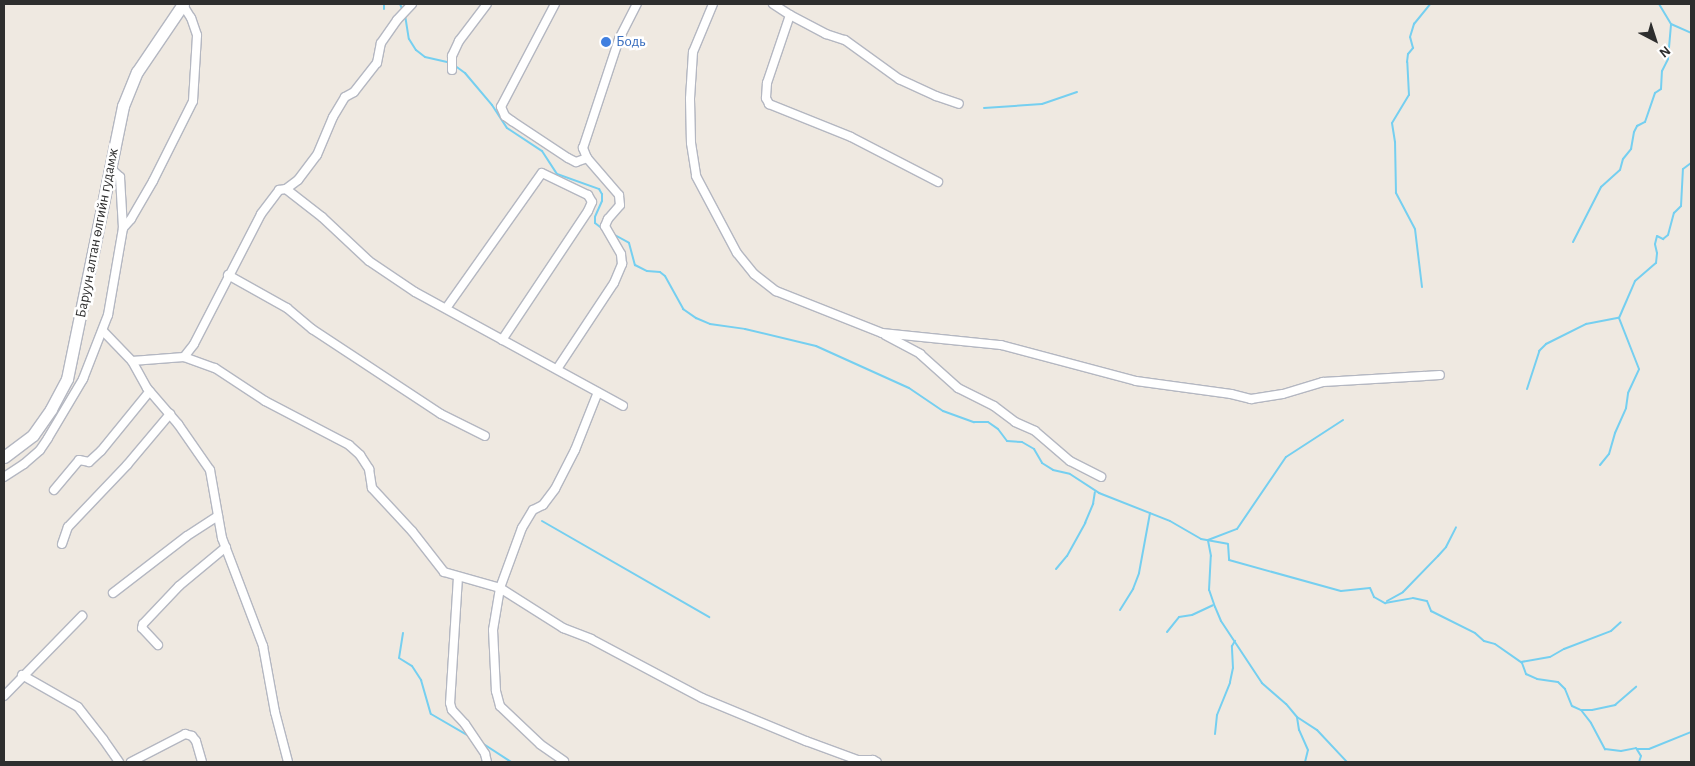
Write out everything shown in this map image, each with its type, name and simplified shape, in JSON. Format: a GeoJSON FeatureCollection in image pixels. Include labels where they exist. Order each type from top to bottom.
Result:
{"type":"FeatureCollection","features":[{"type":"Feature","properties":{"kind":"main road","name":"Баруун алтан өлгийн гудамж"},"geometry":{"type":"LineString","coordinates":[[5,457],[33,435],[51,409],[67,380],[123,106],[137,72],[183,4]]}},
{"type":"Feature","properties":{"kind":"street"},"geometry":{"type":"LineString","coordinates":[[123,228],[131,219],[162,165],[193,102],[197,35],[191,18],[183,4]]}},
{"type":"Feature","properties":{"kind":"street"},"geometry":{"type":"LineString","coordinates":[[184,357],[194,344],[261,214],[279,190],[286,189],[298,180],[317,155],[337,110],[346,97],[354,92],[377,64],[381,43],[397,20],[412,4]]}},
{"type":"Feature","properties":{"kind":"street"},"geometry":{"type":"LineString","coordinates":[[452,70],[452,56],[459,41],[487,4]]}},
{"type":"Feature","properties":{"kind":"street"},"geometry":{"type":"LineString","coordinates":[[555,4],[501,107],[505,116],[568,158],[576,162],[587,158]]}},
{"type":"Feature","properties":{"kind":"street"},"geometry":{"type":"LineString","coordinates":[[557,370],[614,282],[622,264],[621,254],[605,226],[608,219],[620,206],[619,194],[587,158],[583,148],[619,39],[637,4]]}},
{"type":"Feature","properties":{"kind":"street"},"geometry":{"type":"LineString","coordinates":[[713,4],[693,52],[690,99],[691,143],[696,176],[737,253],[754,274],[776,291],[882,333],[903,347],[920,354],[958,388],[994,406],[1015,422],[1035,432],[1070,461],[1101,477]]}},
{"type":"Feature","properties":{"kind":"street"},"geometry":{"type":"LineString","coordinates":[[773,4],[826,34],[845,40],[899,79],[959,104]]}},
{"type":"Feature","properties":{"kind":"street"},"geometry":{"type":"LineString","coordinates":[[790,15],[767,83],[766,98],[769,104],[851,137],[938,182]]}},
{"type":"Feature","properties":{"kind":"street"},"geometry":{"type":"LineString","coordinates":[[4,477],[24,464],[40,450],[83,379],[103,331],[108,315],[123,228],[120,177],[110,168]]}},
{"type":"Feature","properties":{"kind":"street"},"geometry":{"type":"LineString","coordinates":[[447,307],[542,173],[588,195],[592,202],[588,211],[502,340]]}},
{"type":"Feature","properties":{"kind":"street"},"geometry":{"type":"LineString","coordinates":[[286,189],[322,217],[370,260],[415,292],[447,307],[502,340],[623,406]]}},
{"type":"Feature","properties":{"kind":"street"},"geometry":{"type":"LineString","coordinates":[[228,275],[287,308],[312,329],[441,414],[485,436]]}},
{"type":"Feature","properties":{"kind":"street"},"geometry":{"type":"LineString","coordinates":[[103,331],[132,361],[150,391],[196,446],[210,470],[218,516],[226,547],[264,646],[275,712],[288,762]]}},
{"type":"Feature","properties":{"kind":"street"},"geometry":{"type":"LineString","coordinates":[[882,333],[1001,345],[1136,381],[1231,394],[1251,399],[1283,394],[1323,382],[1440,375]]}},
{"type":"Feature","properties":{"kind":"street"},"geometry":{"type":"LineString","coordinates":[[132,361],[184,357],[216,368],[265,401],[349,445],[360,455],[369,469],[372,488],[412,531],[444,572],[500,588],[563,628],[591,639],[702,698],[806,742],[858,760],[873,760],[877,762]]}},
{"type":"Feature","properties":{"kind":"street"},"geometry":{"type":"LineString","coordinates":[[54,490],[79,460],[89,462],[101,451],[150,391]]}},
{"type":"Feature","properties":{"kind":"street"},"geometry":{"type":"LineString","coordinates":[[564,761],[540,744],[500,706],[496,691],[493,630],[500,588],[522,528],[533,510],[543,505],[555,490],[575,450],[598,392]]}},
{"type":"Feature","properties":{"kind":"street"},"geometry":{"type":"LineString","coordinates":[[62,544],[68,527],[127,465],[170,414]]}},
{"type":"Feature","properties":{"kind":"street"},"geometry":{"type":"LineString","coordinates":[[114,593],[133,580],[146,566],[218,516]]}},
{"type":"Feature","properties":{"kind":"street"},"geometry":{"type":"LineString","coordinates":[[158,645],[144,631],[142,624],[179,586],[226,547]]}},
{"type":"Feature","properties":{"kind":"street"},"geometry":{"type":"LineString","coordinates":[[458,577],[450,703],[452,710],[465,724],[485,754],[487,762]]}},
{"type":"Feature","properties":{"kind":"street"},"geometry":{"type":"LineString","coordinates":[[4,696],[22,675],[82,616]]}},
{"type":"Feature","properties":{"kind":"street"},"geometry":{"type":"LineString","coordinates":[[22,675],[78,707],[104,738],[119,762]]}},
{"type":"Feature","properties":{"kind":"street"},"geometry":{"type":"LineString","coordinates":[[131,762],[186,734],[192,736],[196,741],[202,762]]}},
{"type":"Feature","properties":{"kind":"waterway"},"geometry":{"type":"LineString","coordinates":[[384,4],[384,9]]}},
{"type":"Feature","properties":{"kind":"waterway"},"geometry":{"type":"LineString","coordinates":[[400,4],[403,11]]}},
{"type":"Feature","properties":{"kind":"waterway"},"geometry":{"type":"LineString","coordinates":[[1422,287],[1415,229],[1396,193],[1395,142],[1392,123],[1409,95],[1407,62],[1408,54],[1413,48],[1410,37],[1414,24],[1430,4]]}},
{"type":"Feature","properties":{"kind":"waterway"},"geometry":{"type":"LineString","coordinates":[[1659,4],[1671,24],[1691,33]]}},
{"type":"Feature","properties":{"kind":"waterway"},"geometry":{"type":"LineString","coordinates":[[405,15],[409,39],[416,50],[425,57],[450,63]]}},
{"type":"Feature","properties":{"kind":"waterway"},"geometry":{"type":"LineString","coordinates":[[1573,242],[1601,187],[1620,170],[1623,159],[1631,149],[1637,126],[1645,122],[1655,93],[1661,89],[1662,71],[1668,59],[1671,24]]}},
{"type":"Feature","properties":{"kind":"waterway"},"geometry":{"type":"LineString","coordinates":[[454,65],[465,73],[492,105],[507,128],[542,151],[557,174],[599,189],[602,194],[602,201],[595,217],[595,223],[604,230]]}},
{"type":"Feature","properties":{"kind":"waterway"},"geometry":{"type":"LineString","coordinates":[[984,108],[1042,104],[1077,92]]}},
{"type":"Feature","properties":{"kind":"waterway"},"geometry":{"type":"LineString","coordinates":[[1600,465],[1609,454],[1615,433],[1626,408],[1628,393],[1639,369],[1619,318],[1635,281],[1656,263],[1657,253],[1655,244],[1657,236],[1663,239],[1668,235],[1674,213],[1681,206],[1683,169],[1691,163]]}},
{"type":"Feature","properties":{"kind":"waterway"},"geometry":{"type":"LineString","coordinates":[[613,234],[629,243],[635,265],[647,271],[660,272],[665,276],[683,309],[696,318],[710,324],[745,329],[816,346],[909,388],[943,411],[974,422],[988,422],[998,429],[1007,441],[1022,442],[1034,449],[1042,463],[1053,470],[1070,474],[1099,493],[1170,521],[1201,539],[1228,544],[1229,560],[1341,591],[1370,588],[1374,597],[1385,603],[1413,598],[1427,601],[1431,611],[1475,633],[1484,641],[1495,644],[1522,663],[1526,674],[1537,679],[1558,682],[1565,689],[1572,706],[1581,710],[1591,723],[1605,749],[1621,751],[1636,748],[1641,756],[1639,762]]}},
{"type":"Feature","properties":{"kind":"waterway"},"geometry":{"type":"LineString","coordinates":[[1527,389],[1539,351],[1546,344],[1586,324],[1618,318]]}},
{"type":"Feature","properties":{"kind":"waterway"},"geometry":{"type":"LineString","coordinates":[[1305,762],[1308,750],[1299,730],[1297,717],[1286,704],[1262,683],[1221,621],[1209,590],[1211,556],[1208,540],[1237,529],[1286,457],[1343,420]]}},
{"type":"Feature","properties":{"kind":"waterway"},"geometry":{"type":"LineString","coordinates":[[1056,569],[1067,556],[1085,523],[1093,504],[1095,492]]}},
{"type":"Feature","properties":{"kind":"waterway"},"geometry":{"type":"LineString","coordinates":[[1120,610],[1133,589],[1139,573],[1150,513]]}},
{"type":"Feature","properties":{"kind":"waterway"},"geometry":{"type":"LineString","coordinates":[[542,521],[709,617]]}},
{"type":"Feature","properties":{"kind":"waterway"},"geometry":{"type":"LineString","coordinates":[[1387,601],[1403,592],[1438,556],[1446,547],[1456,527]]}},
{"type":"Feature","properties":{"kind":"waterway"},"geometry":{"type":"LineString","coordinates":[[1167,632],[1179,617],[1192,615],[1213,605]]}},
{"type":"Feature","properties":{"kind":"waterway"},"geometry":{"type":"LineString","coordinates":[[1521,662],[1550,657],[1564,649],[1611,631],[1621,622]]}},
{"type":"Feature","properties":{"kind":"waterway"},"geometry":{"type":"LineString","coordinates":[[403,633],[399,658],[412,666],[421,680],[431,714],[469,736]]}},
{"type":"Feature","properties":{"kind":"waterway"},"geometry":{"type":"LineString","coordinates":[[1215,734],[1217,715],[1230,682],[1233,668],[1232,646],[1235,641]]}},
{"type":"Feature","properties":{"kind":"waterway"},"geometry":{"type":"LineString","coordinates":[[1581,710],[1592,710],[1615,705],[1636,687]]}},
{"type":"Feature","properties":{"kind":"waterway"},"geometry":{"type":"LineString","coordinates":[[1297,717],[1317,730],[1347,762]]}},
{"type":"Feature","properties":{"kind":"waterway"},"geometry":{"type":"LineString","coordinates":[[1637,749],[1649,749],[1691,732]]}},
{"type":"Feature","properties":{"kind":"waterway"},"geometry":{"type":"LineString","coordinates":[[482,743],[511,762]]}},
{"type":"Feature","properties":{"kind":"place","name":"Бодь"},"geometry":{"type":"Point","coordinates":[606,42]}}]}
